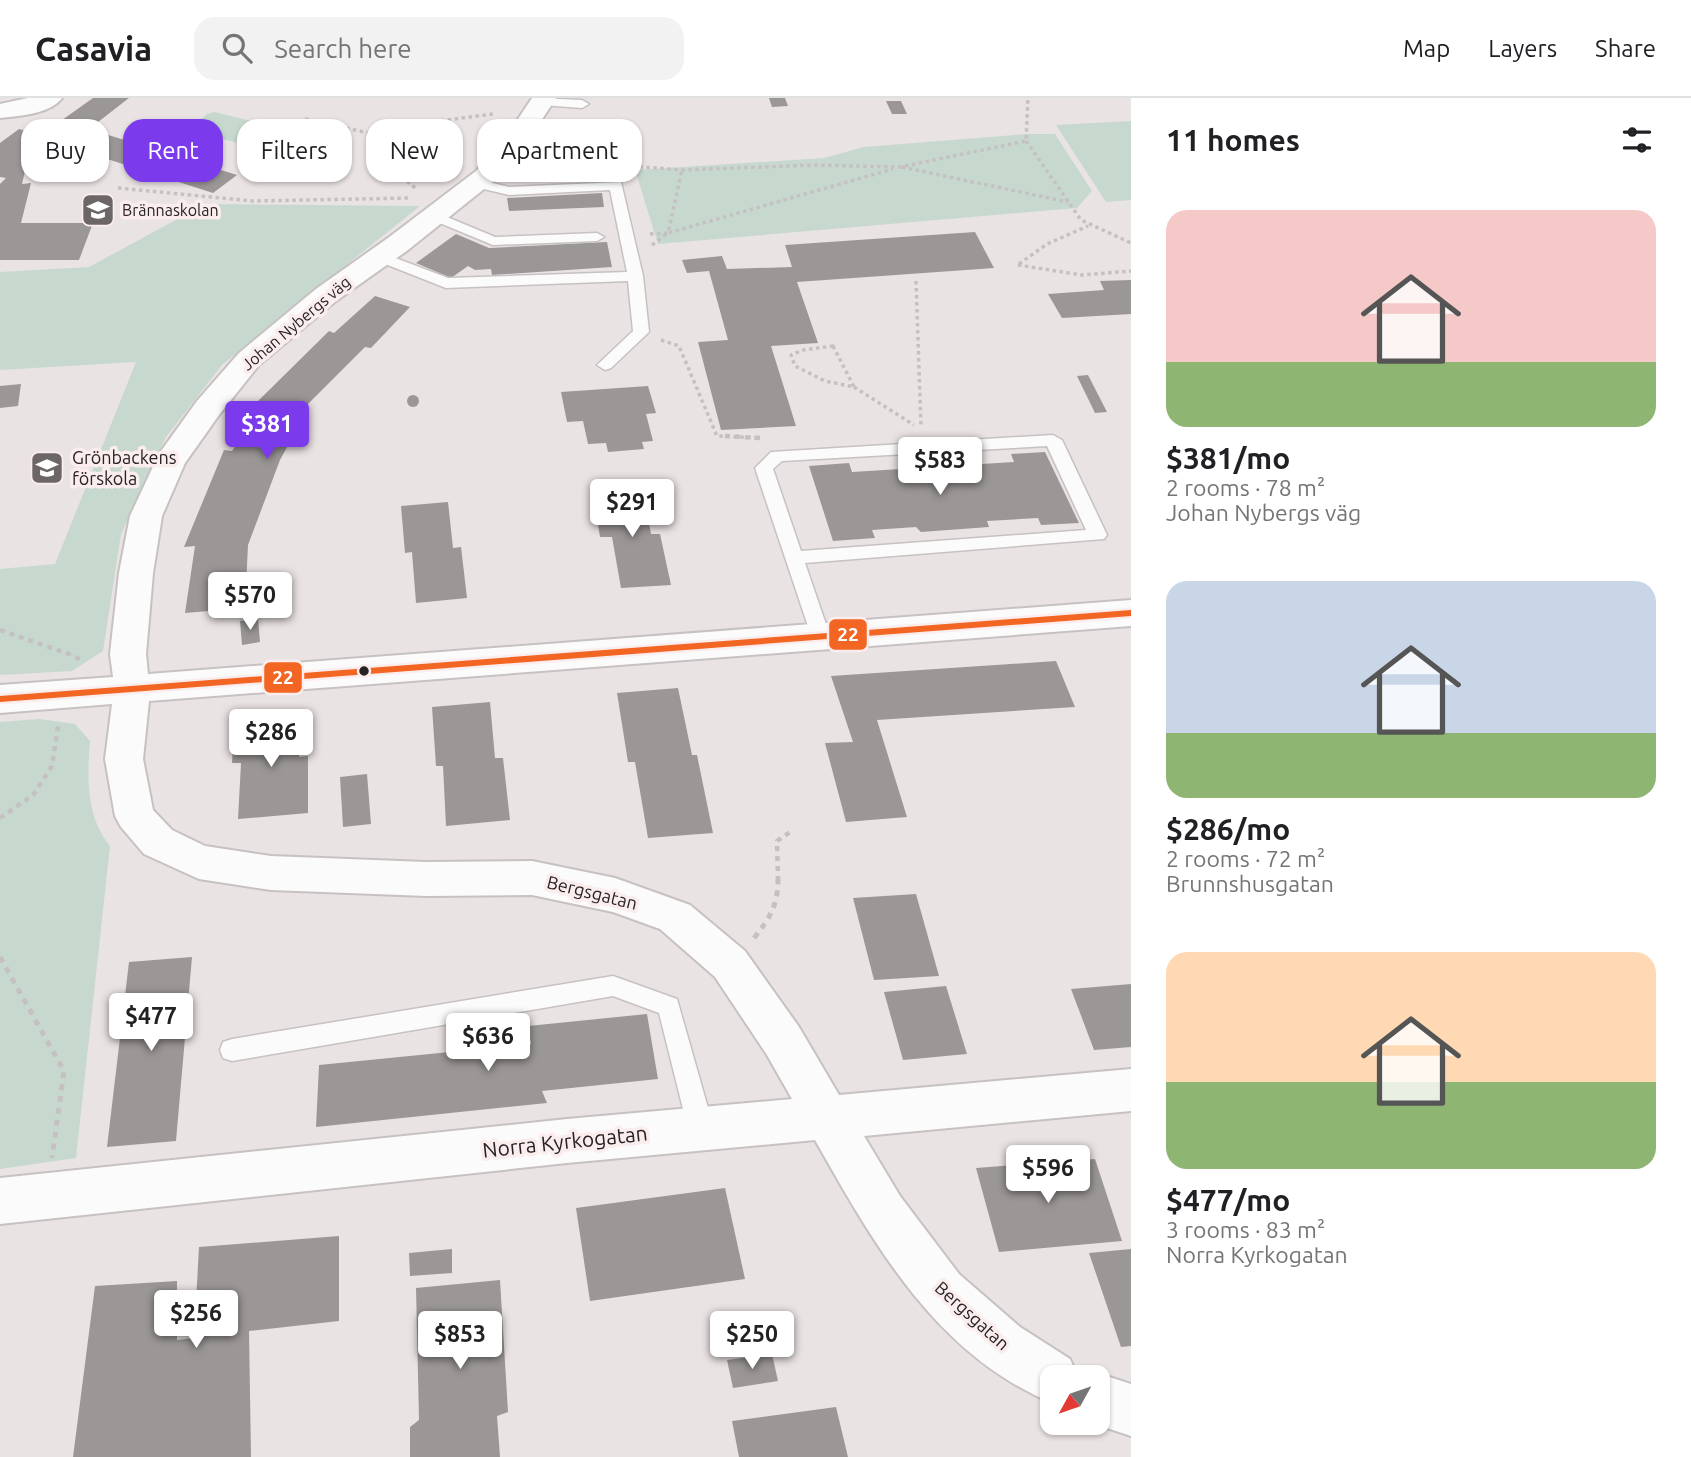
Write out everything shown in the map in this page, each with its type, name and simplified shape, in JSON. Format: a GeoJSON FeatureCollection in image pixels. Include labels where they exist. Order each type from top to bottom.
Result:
{"type":"FeatureCollection","features":[{"type":"Feature","properties":{"kind":"street"},"geometry":{"type":"LineString","coordinates":[[0,111],[27,107],[50,98]]}},
{"type":"Feature","properties":{"kind":"street","name":"Johan Nybergs väg"},"geometry":{"type":"LineString","coordinates":[[132,688],[128,654],[135,573],[146,516],[170,461],[208,408],[249,359],[326,295],[380,257],[428,207],[476,183],[511,148],[540,104]]}},
{"type":"Feature","properties":{"kind":"street"},"geometry":{"type":"LineString","coordinates":[[0,699],[1131,613]]}},
{"type":"Feature","properties":{"kind":"street","name":"Bergsgatan"},"geometry":{"type":"LineString","coordinates":[[132,688],[124,759],[135,816],[158,842],[199,862],[271,873],[426,879],[532,878],[615,895],[675,917],[730,964],[783,1041],[883,1213],[941,1292],[1002,1345],[1040,1369]]}},
{"type":"Feature","properties":{"kind":"street","name":"Norra Kyrkogatan"},"geometry":{"type":"LineString","coordinates":[[0,1201],[701,1129],[1131,1090]]}},
{"type":"Feature","properties":{"kind":"street"},"geometry":{"type":"LineString","coordinates":[[1110,1403],[1131,1410]]}},
{"type":"Feature","properties":{"kind":"lane"},"geometry":{"type":"LineString","coordinates":[[540,104],[582,104]]}},
{"type":"Feature","properties":{"kind":"lane"},"geometry":{"type":"LineString","coordinates":[[476,183],[509,191],[616,186],[635,276],[641,332],[605,365]]}},
{"type":"Feature","properties":{"kind":"lane"},"geometry":{"type":"LineString","coordinates":[[428,207],[493,241],[597,237]]}},
{"type":"Feature","properties":{"kind":"lane"},"geometry":{"type":"LineString","coordinates":[[380,257],[446,284],[635,276]]}},
{"type":"Feature","properties":{"kind":"lane"},"geometry":{"type":"LineString","coordinates":[[793,558],[1098,536],[1053,440],[777,456],[764,468],[793,558],[820,636]]}},
{"type":"Feature","properties":{"kind":"lane"},"geometry":{"type":"LineString","coordinates":[[232,1050],[613,986],[669,1006],[701,1129]]}},
{"type":"Feature","properties":{"kind":"path"},"geometry":{"type":"LineString","coordinates":[[1028,98],[1026,141],[1068,202],[1089,226],[1131,243]]}},
{"type":"Feature","properties":{"kind":"path"},"geometry":{"type":"LineString","coordinates":[[540,104],[629,166],[682,170],[815,164],[900,167],[1068,202]]}},
{"type":"Feature","properties":{"kind":"path"},"geometry":{"type":"LineString","coordinates":[[443,119],[493,114]]}},
{"type":"Feature","properties":{"kind":"path"},"geometry":{"type":"LineString","coordinates":[[632,259],[668,233],[900,167],[1026,141]]}},
{"type":"Feature","properties":{"kind":"path"},"geometry":{"type":"LineString","coordinates":[[668,233],[682,170]]}},
{"type":"Feature","properties":{"kind":"path"},"geometry":{"type":"LineString","coordinates":[[408,182],[415,188]]}},
{"type":"Feature","properties":{"kind":"path"},"geometry":{"type":"LineString","coordinates":[[118,188],[253,201],[428,207]]}},
{"type":"Feature","properties":{"kind":"path"},"geometry":{"type":"LineString","coordinates":[[1089,226],[1046,244],[1018,265],[1082,275],[1131,271]]}},
{"type":"Feature","properties":{"kind":"path"},"geometry":{"type":"LineString","coordinates":[[916,281],[921,429]]}},
{"type":"Feature","properties":{"kind":"path"},"geometry":{"type":"LineString","coordinates":[[641,332],[679,346],[717,436],[765,438]]}},
{"type":"Feature","properties":{"kind":"path"},"geometry":{"type":"LineString","coordinates":[[854,387],[833,346],[803,350],[791,355],[795,366],[825,381],[854,387],[921,429]]}},
{"type":"Feature","properties":{"kind":"path"},"geometry":{"type":"LineString","coordinates":[[909,430],[921,429]]}},
{"type":"Feature","properties":{"kind":"path"},"geometry":{"type":"LineString","coordinates":[[0,631],[75,656],[85,664]]}},
{"type":"Feature","properties":{"kind":"path"},"geometry":{"type":"LineString","coordinates":[[0,818],[33,795],[52,766],[63,694]]}},
{"type":"Feature","properties":{"kind":"path"},"geometry":{"type":"LineString","coordinates":[[730,964],[771,917],[778,898],[775,848],[777,841],[793,830]]}},
{"type":"Feature","properties":{"kind":"path"},"geometry":{"type":"LineString","coordinates":[[0,957],[64,1071],[52,1160]]}},
{"type":"Feature","properties":{"kind":"green space"},"geometry":{"type":"Polygon","coordinates":[[[214,112],[243,119],[237,119],[237,143],[223,139],[223,119],[201,119],[214,112]]]}},
{"type":"Feature","properties":{"kind":"green space"},"geometry":{"type":"Polygon","coordinates":[[[1131,121],[1131,200],[1106,202],[1056,125],[1131,121]]]}},
{"type":"Feature","properties":{"kind":"green space"},"geometry":{"type":"Polygon","coordinates":[[[1055,134],[1092,191],[1077,208],[658,244],[639,182],[642,182],[642,170],[824,158],[864,147],[1055,134]]]}},
{"type":"Feature","properties":{"kind":"green space"},"geometry":{"type":"Polygon","coordinates":[[[205,204],[420,206],[222,365],[166,437],[121,534],[103,651],[72,671],[0,675],[0,569],[55,564],[136,362],[0,370],[0,272],[89,267],[205,204]]]}},
{"type":"Feature","properties":{"kind":"green space"},"geometry":{"type":"Polygon","coordinates":[[[39,719],[75,724],[90,741],[88,769],[92,810],[102,835],[110,846],[76,1158],[0,1169],[0,722],[39,719]]]}},
{"type":"Feature","properties":{"kind":"building"},"geometry":{"type":"Polygon","coordinates":[[[93,98],[129,98],[102,119],[63,119],[93,98]]]}},
{"type":"Feature","properties":{"kind":"building"},"geometry":{"type":"Polygon","coordinates":[[[769,98],[785,98],[788,106],[772,107],[769,98]]]}},
{"type":"Feature","properties":{"kind":"building"},"geometry":{"type":"Polygon","coordinates":[[[886,101],[901,101],[907,114],[892,114],[886,101]]]}},
{"type":"Feature","properties":{"kind":"building"},"geometry":{"type":"Polygon","coordinates":[[[19,129],[21,182],[31,183],[21,223],[93,223],[79,260],[0,260],[0,184],[6,178],[0,177],[0,143],[19,129]]]}},
{"type":"Feature","properties":{"kind":"building"},"geometry":{"type":"Polygon","coordinates":[[[109,135],[123,140],[123,164],[109,160],[109,135]]]}},
{"type":"Feature","properties":{"kind":"building"},"geometry":{"type":"Polygon","coordinates":[[[223,171],[237,175],[213,193],[179,182],[223,182],[223,171]]]}},
{"type":"Feature","properties":{"kind":"building"},"geometry":{"type":"Polygon","coordinates":[[[602,193],[604,207],[509,211],[507,198],[602,193]]]}},
{"type":"Feature","properties":{"kind":"building"},"geometry":{"type":"Polygon","coordinates":[[[975,232],[994,268],[797,282],[818,343],[771,346],[796,426],[721,430],[698,342],[728,340],[709,271],[687,273],[682,260],[722,256],[727,269],[792,267],[785,245],[975,232]]]}},
{"type":"Feature","properties":{"kind":"building"},"geometry":{"type":"Polygon","coordinates":[[[456,234],[489,248],[607,242],[612,267],[492,275],[491,269],[475,270],[468,266],[451,278],[416,263],[456,234]]]}},
{"type":"Feature","properties":{"kind":"building"},"geometry":{"type":"Polygon","coordinates":[[[1131,280],[1131,314],[1062,318],[1048,294],[1104,290],[1100,281],[1131,280]]]}},
{"type":"Feature","properties":{"kind":"building"},"geometry":{"type":"Polygon","coordinates":[[[375,296],[410,307],[371,348],[365,347],[299,413],[305,414],[280,460],[248,545],[245,608],[185,613],[195,546],[184,547],[224,450],[232,451],[264,406],[256,403],[329,331],[334,333],[375,296]]]}},
{"type":"Feature","properties":{"kind":"building"},"geometry":{"type":"Polygon","coordinates":[[[1088,375],[1107,412],[1095,413],[1077,376],[1088,375]]]}},
{"type":"Feature","properties":{"kind":"building"},"geometry":{"type":"Polygon","coordinates":[[[21,384],[18,406],[0,408],[0,386],[21,384]]]}},
{"type":"Feature","properties":{"kind":"building"},"geometry":{"type":"Polygon","coordinates":[[[648,386],[656,413],[646,414],[653,441],[642,442],[644,449],[608,452],[606,443],[588,444],[583,421],[567,422],[561,392],[648,386]]]}},
{"type":"Feature","properties":{"kind":"building"},"geometry":{"type":"Polygon","coordinates":[[[413,395],[419,401],[413,407],[407,401],[413,395]]]}},
{"type":"Feature","properties":{"kind":"building"},"geometry":{"type":"Polygon","coordinates":[[[1045,452],[1079,523],[1041,525],[1038,518],[987,521],[989,527],[921,532],[916,527],[872,530],[875,538],[833,541],[809,466],[849,463],[852,472],[1014,462],[1011,454],[1045,452]]]}},
{"type":"Feature","properties":{"kind":"building"},"geometry":{"type":"Polygon","coordinates":[[[643,491],[651,534],[660,534],[671,585],[621,588],[612,537],[600,537],[593,494],[643,491]]]}},
{"type":"Feature","properties":{"kind":"building"},"geometry":{"type":"Polygon","coordinates":[[[448,502],[453,548],[461,547],[467,598],[416,603],[412,552],[405,553],[401,506],[448,502]]]}},
{"type":"Feature","properties":{"kind":"building"},"geometry":{"type":"Polygon","coordinates":[[[258,619],[260,642],[242,645],[240,621],[258,619]]]}},
{"type":"Feature","properties":{"kind":"building"},"geometry":{"type":"Polygon","coordinates":[[[1056,661],[1075,707],[877,720],[907,817],[846,822],[825,743],[853,742],[831,676],[1056,661]]]}},
{"type":"Feature","properties":{"kind":"building"},"geometry":{"type":"Polygon","coordinates":[[[678,688],[692,755],[697,755],[713,833],[648,838],[635,762],[628,762],[617,693],[678,688]]]}},
{"type":"Feature","properties":{"kind":"building"},"geometry":{"type":"Polygon","coordinates":[[[490,702],[495,758],[503,758],[510,820],[446,826],[443,766],[436,766],[432,707],[490,702]]]}},
{"type":"Feature","properties":{"kind":"building"},"geometry":{"type":"Polygon","coordinates":[[[300,718],[299,757],[308,756],[308,813],[238,819],[241,763],[232,763],[234,723],[300,718]]]}},
{"type":"Feature","properties":{"kind":"building"},"geometry":{"type":"Polygon","coordinates":[[[367,774],[371,824],[343,827],[340,777],[367,774]]]}},
{"type":"Feature","properties":{"kind":"building"},"geometry":{"type":"Polygon","coordinates":[[[916,894],[939,976],[874,980],[853,898],[916,894]]]}},
{"type":"Feature","properties":{"kind":"building"},"geometry":{"type":"Polygon","coordinates":[[[192,957],[176,1141],[107,1147],[129,962],[192,957]]]}},
{"type":"Feature","properties":{"kind":"building"},"geometry":{"type":"Polygon","coordinates":[[[1131,984],[1131,1047],[1094,1050],[1071,989],[1131,984]]]}},
{"type":"Feature","properties":{"kind":"building"},"geometry":{"type":"Polygon","coordinates":[[[946,986],[967,1054],[903,1060],[884,992],[946,986]]]}},
{"type":"Feature","properties":{"kind":"building"},"geometry":{"type":"Polygon","coordinates":[[[647,1014],[658,1079],[542,1091],[547,1103],[316,1127],[319,1065],[531,1044],[528,1026],[647,1014]]]}},
{"type":"Feature","properties":{"kind":"building"},"geometry":{"type":"Polygon","coordinates":[[[1095,1159],[1122,1241],[999,1252],[976,1168],[1095,1159]]]}},
{"type":"Feature","properties":{"kind":"building"},"geometry":{"type":"Polygon","coordinates":[[[725,1188],[745,1279],[590,1301],[576,1208],[725,1188]]]}},
{"type":"Feature","properties":{"kind":"building"},"geometry":{"type":"Polygon","coordinates":[[[339,1236],[339,1321],[249,1331],[251,1457],[73,1457],[95,1286],[177,1281],[177,1340],[194,1338],[199,1247],[339,1236]]]}},
{"type":"Feature","properties":{"kind":"building"},"geometry":{"type":"Polygon","coordinates":[[[452,1249],[452,1273],[410,1276],[409,1253],[452,1249]]]}},
{"type":"Feature","properties":{"kind":"building"},"geometry":{"type":"Polygon","coordinates":[[[1131,1249],[1131,1346],[1121,1347],[1089,1253],[1131,1249]]]}},
{"type":"Feature","properties":{"kind":"building"},"geometry":{"type":"Polygon","coordinates":[[[500,1280],[508,1412],[497,1416],[500,1457],[410,1457],[410,1427],[419,1420],[416,1288],[500,1280]]]}},
{"type":"Feature","properties":{"kind":"building"},"geometry":{"type":"Polygon","coordinates":[[[772,1354],[778,1381],[733,1388],[727,1360],[772,1354]]]}},
{"type":"Feature","properties":{"kind":"building"},"geometry":{"type":"Polygon","coordinates":[[[836,1407],[848,1457],[739,1457],[732,1421],[836,1407]]]}},
{"type":"Feature","properties":{"kind":"transit line","name":"22"},"geometry":{"type":"LineString","coordinates":[[0,699],[1131,613]]}},
{"type":"Feature","properties":{"kind":"place","name":"Brännaskolan"},"geometry":{"type":"Point","coordinates":[98,210]}},
{"type":"Feature","properties":{"kind":"place","name":"Grönbackens förskola"},"geometry":{"type":"Point","coordinates":[47,468]}}]}
